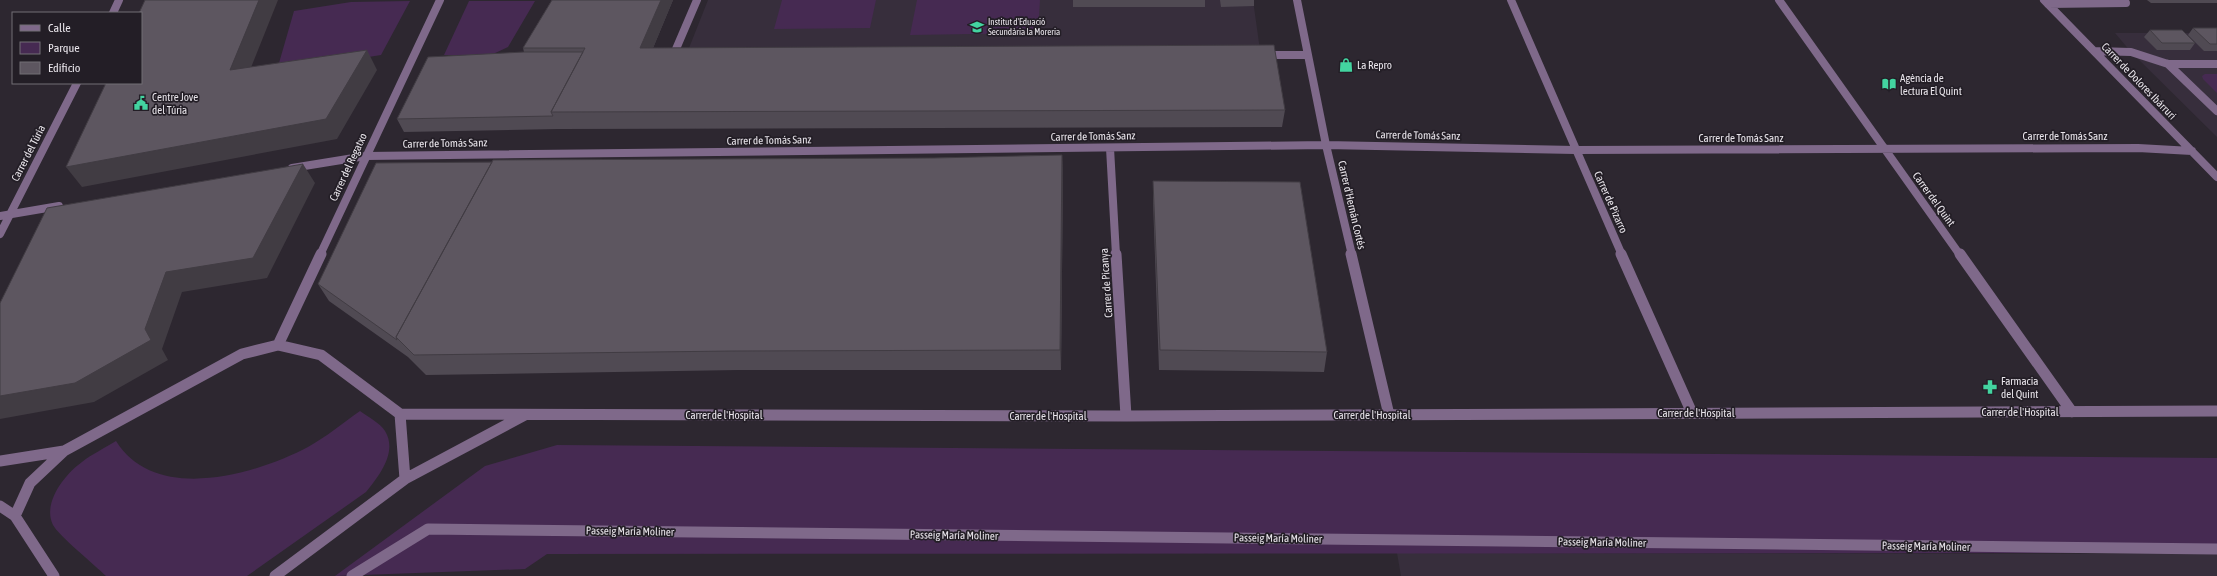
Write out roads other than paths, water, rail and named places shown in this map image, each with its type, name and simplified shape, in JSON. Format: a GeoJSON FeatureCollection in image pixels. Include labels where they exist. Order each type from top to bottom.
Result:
{"type":"FeatureCollection","features":[{"type":"Feature","properties":{"kind":"street"},"geometry":{"type":"LineString","coordinates":[[113,12],[119,0]]}},
{"type":"Feature","properties":{"kind":"street","name":"Carrer del Regatxo"},"geometry":{"type":"LineString","coordinates":[[278,345],[440,0]]}},
{"type":"Feature","properties":{"kind":"street"},"geometry":{"type":"LineString","coordinates":[[689,56],[673,56],[697,0]]}},
{"type":"Feature","properties":{"kind":"street","name":"Carrer d'Hernán Cortés"},"geometry":{"type":"LineString","coordinates":[[1297,0],[1326,145],[1389,415]]}},
{"type":"Feature","properties":{"kind":"street","name":"Carrer de Pizarro"},"geometry":{"type":"LineString","coordinates":[[1511,0],[1575,150],[1692,413]]}},
{"type":"Feature","properties":{"kind":"street","name":"Carrer del Quint"},"geometry":{"type":"LineString","coordinates":[[1779,0],[1884,150],[2072,412]]}},
{"type":"Feature","properties":{"kind":"street"},"geometry":{"type":"LineString","coordinates":[[2046,2],[2126,3]]}},
{"type":"Feature","properties":{"kind":"street","name":"Carrer de Dolores Ibárruri"},"geometry":{"type":"LineString","coordinates":[[2046,2],[2217,177]]}},
{"type":"Feature","properties":{"kind":"street"},"geometry":{"type":"LineString","coordinates":[[2094,50],[2131,52],[2168,64],[2217,64]]}},
{"type":"Feature","properties":{"kind":"street"},"geometry":{"type":"LineString","coordinates":[[1252,55],[1308,55]]}},
{"type":"Feature","properties":{"kind":"street"},"geometry":{"type":"LineString","coordinates":[[2168,64],[2217,111]]}},
{"type":"Feature","properties":{"kind":"street","name":"Carrer del Túria"},"geometry":{"type":"LineString","coordinates":[[0,234],[76,84]]}},
{"type":"Feature","properties":{"kind":"street","name":"Carrer de Tomás Sanz"},"geometry":{"type":"LineString","coordinates":[[279,170],[366,156],[1326,145],[1575,150],[2138,148],[2192,151]]}},
{"type":"Feature","properties":{"kind":"street","name":"Carrer de Picanya"},"geometry":{"type":"LineString","coordinates":[[1110,148],[1126,416]]}},
{"type":"Feature","properties":{"kind":"street"},"geometry":{"type":"LineString","coordinates":[[0,216],[66,205]]}},
{"type":"Feature","properties":{"kind":"street"},"geometry":{"type":"LineString","coordinates":[[15,516],[30,483],[64,452],[242,354],[278,345],[321,355],[400,414],[405,479]]}},
{"type":"Feature","properties":{"kind":"street","name":"Carrer de l'Hospital"},"geometry":{"type":"LineString","coordinates":[[400,414],[1126,416],[2217,411]]}},
{"type":"Feature","properties":{"kind":"street","name":"Carrer de l'Hospital"},"geometry":{"type":"LineString","coordinates":[[275,576],[405,479],[527,414]]}},
{"type":"Feature","properties":{"kind":"street"},"geometry":{"type":"LineString","coordinates":[[0,461],[64,452]]}},
{"type":"Feature","properties":{"kind":"street"},"geometry":{"type":"LineString","coordinates":[[0,506],[15,516],[54,576]]}},
{"type":"Feature","properties":{"kind":"street","name":"Passeig María Moliner"},"geometry":{"type":"LineString","coordinates":[[352,576],[428,529],[2217,549]]}},
{"type":"Feature","properties":{"kind":"place","name":"Institut d'Eduació Secundària la Moreria"},"geometry":{"type":"Point","coordinates":[977,27]}},
{"type":"Feature","properties":{"kind":"place","name":"La Repro"},"geometry":{"type":"Point","coordinates":[1346,65]}},
{"type":"Feature","properties":{"kind":"place","name":"Agència de lectura El Quint"},"geometry":{"type":"Point","coordinates":[1889,84]}},
{"type":"Feature","properties":{"kind":"place","name":"Centre Jove del Túria"},"geometry":{"type":"Point","coordinates":[141,103]}},
{"type":"Feature","properties":{"kind":"place","name":"Farmacia del Quint"},"geometry":{"type":"Point","coordinates":[1990,387]}}]}
